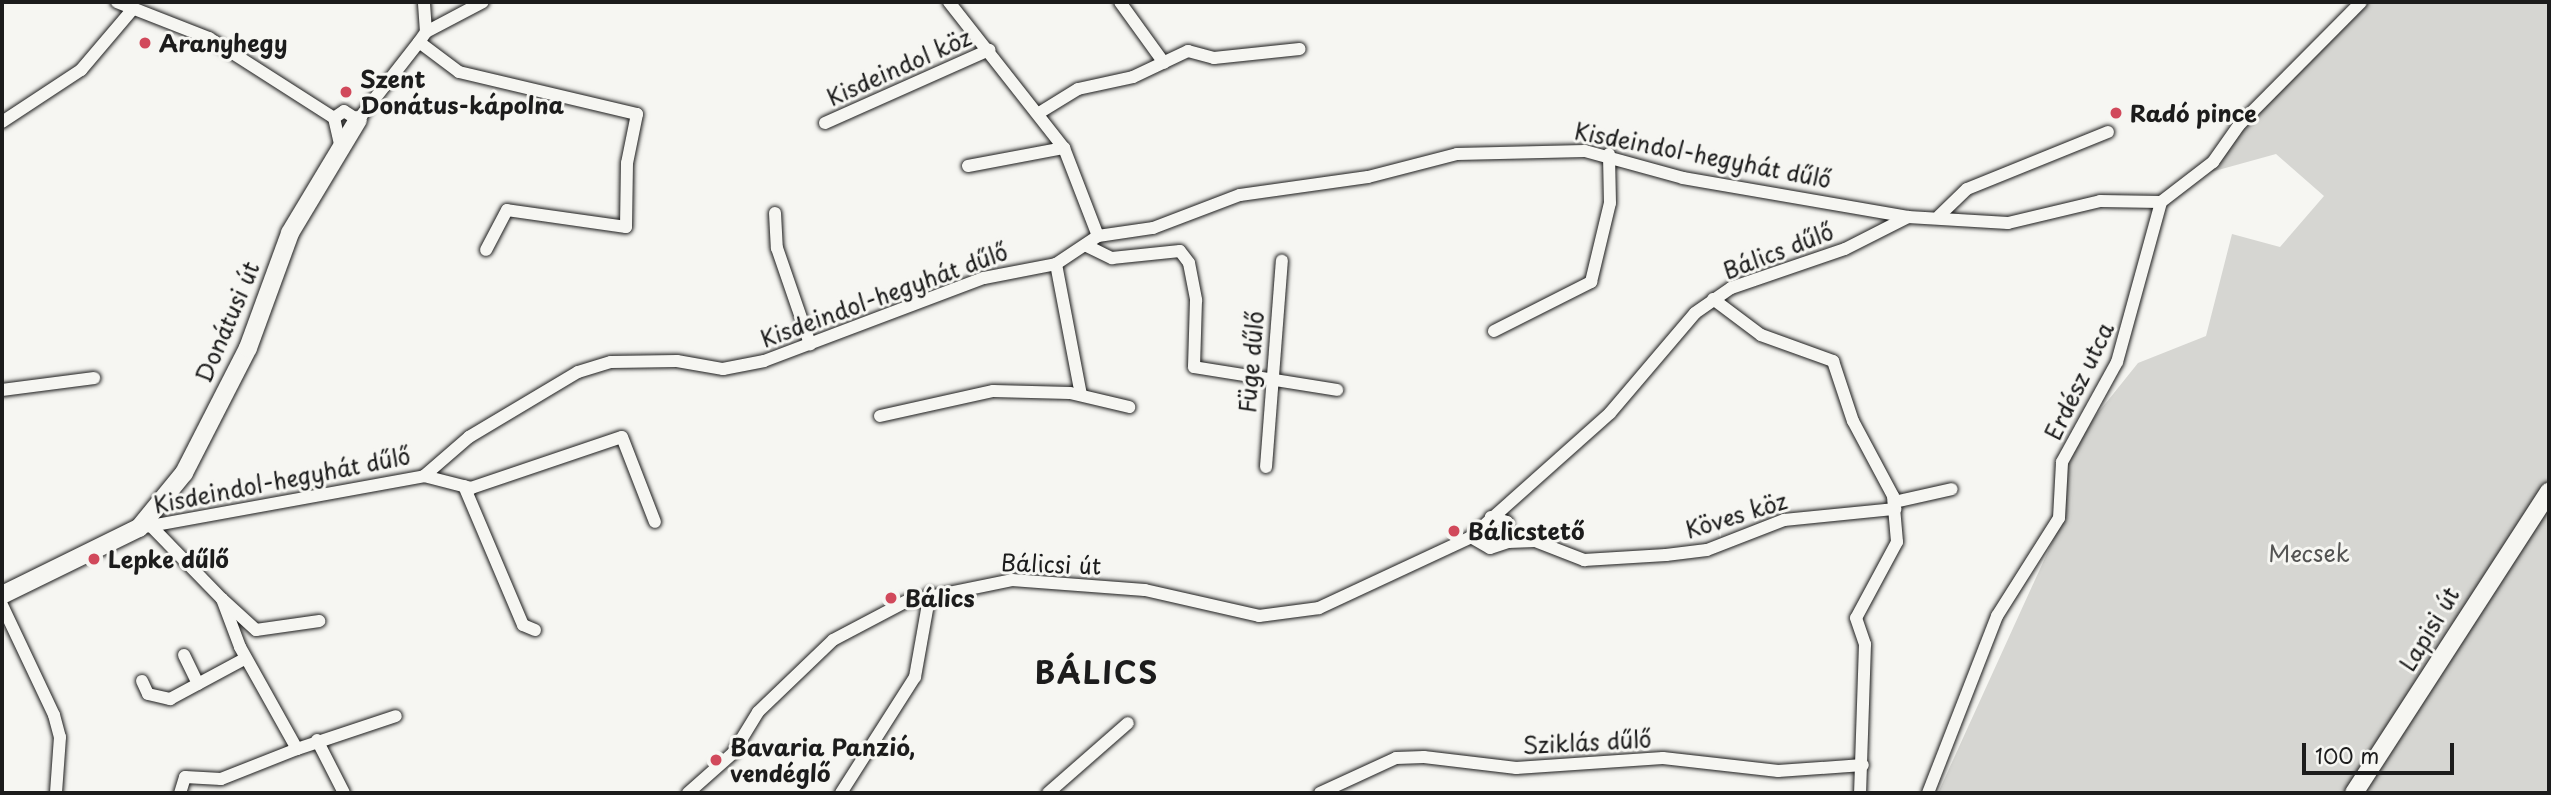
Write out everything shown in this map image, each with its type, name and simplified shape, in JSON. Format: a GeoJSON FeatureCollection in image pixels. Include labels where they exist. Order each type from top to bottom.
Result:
{"type":"FeatureCollection","features":[{"type":"Feature","properties":{"kind":"street"},"geometry":{"type":"LineString","coordinates":[[117,2],[131,11],[209,38],[334,118],[340,145]]}},
{"type":"Feature","properties":{"kind":"street"},"geometry":{"type":"LineString","coordinates":[[424,2],[422,37],[459,72],[637,114],[627,163],[626,227],[507,210],[486,250]]}},
{"type":"Feature","properties":{"kind":"street"},"geometry":{"type":"LineString","coordinates":[[422,37],[484,2]]}},
{"type":"Feature","properties":{"kind":"street"},"geometry":{"type":"LineString","coordinates":[[949,2],[1064,148],[1098,236]]}},
{"type":"Feature","properties":{"kind":"street"},"geometry":{"type":"LineString","coordinates":[[1121,2],[1164,63]]}},
{"type":"Feature","properties":{"kind":"street"},"geometry":{"type":"LineString","coordinates":[[2161,202],[2213,162],[2239,125],[2361,2]]}},
{"type":"Feature","properties":{"kind":"street"},"geometry":{"type":"LineString","coordinates":[[2,122],[81,70],[131,11]]}},
{"type":"Feature","properties":{"kind":"street","name":"Donátusi út"},"geometry":{"type":"LineString","coordinates":[[2,595],[145,527],[190,462],[248,348],[290,233],[340,145],[422,37]]}},
{"type":"Feature","properties":{"kind":"street"},"geometry":{"type":"LineString","coordinates":[[1039,113],[1078,89],[1164,63],[1188,51],[1214,58],[1300,49]]}},
{"type":"Feature","properties":{"kind":"street","name":"Kisdeindol köz"},"geometry":{"type":"LineString","coordinates":[[825,123],[989,50]]}},
{"type":"Feature","properties":{"kind":"street"},"geometry":{"type":"LineString","coordinates":[[334,118],[344,111],[358,120]]}},
{"type":"Feature","properties":{"kind":"street"},"geometry":{"type":"LineString","coordinates":[[1939,216],[1967,189],[2108,132]]}},
{"type":"Feature","properties":{"kind":"street"},"geometry":{"type":"LineString","coordinates":[[968,166],[1064,148]]}},
{"type":"Feature","properties":{"kind":"street","name":"Kisdeindol-hegyhát dűlő"},"geometry":{"type":"LineString","coordinates":[[145,527],[424,476],[469,437],[578,372],[643,359],[723,369],[810,344],[984,278],[1056,264],[1087,246],[1098,236],[1153,228],[1240,195],[1368,177],[1457,154],[1609,154],[1683,178],[1908,217]]}},
{"type":"Feature","properties":{"kind":"street"},"geometry":{"type":"LineString","coordinates":[[1494,331],[1591,282],[1610,202],[1609,154]]}},
{"type":"Feature","properties":{"kind":"street","name":"Bálics dűlő"},"geometry":{"type":"LineString","coordinates":[[1491,517],[1611,412],[1713,299],[1908,217],[1939,216],[2008,223],[2100,201],[2161,202]]}},
{"type":"Feature","properties":{"kind":"street","name":"Erdész utca"},"geometry":{"type":"LineString","coordinates":[[1928,793],[1997,615],[2059,517],[2062,462],[2117,362],[2161,202]]}},
{"type":"Feature","properties":{"kind":"street"},"geometry":{"type":"LineString","coordinates":[[775,213],[777,248],[810,344]]}},
{"type":"Feature","properties":{"kind":"street"},"geometry":{"type":"LineString","coordinates":[[1087,246],[1112,258],[1180,251],[1189,263],[1196,300],[1194,367],[1268,382],[1337,390]]}},
{"type":"Feature","properties":{"kind":"street","name":"Füge dűlő"},"geometry":{"type":"LineString","coordinates":[[1266,467],[1268,382],[1282,261]]}},
{"type":"Feature","properties":{"kind":"street"},"geometry":{"type":"LineString","coordinates":[[1056,264],[1082,395]]}},
{"type":"Feature","properties":{"kind":"street"},"geometry":{"type":"LineString","coordinates":[[1713,299],[1760,335],[1832,361],[1895,505],[1897,542],[1856,618],[1865,644],[1860,793]]}},
{"type":"Feature","properties":{"kind":"street"},"geometry":{"type":"LineString","coordinates":[[2,390],[93,378]]}},
{"type":"Feature","properties":{"kind":"street"},"geometry":{"type":"LineString","coordinates":[[880,416],[993,391],[1082,395],[1129,407]]}},
{"type":"Feature","properties":{"kind":"street"},"geometry":{"type":"LineString","coordinates":[[424,476],[464,486],[622,437],[655,522]]}},
{"type":"Feature","properties":{"kind":"street"},"geometry":{"type":"LineString","coordinates":[[464,486],[523,625],[536,630]]}},
{"type":"Feature","properties":{"kind":"street","name":"Köves köz"},"geometry":{"type":"LineString","coordinates":[[1508,542],[1535,541],[1584,560],[1667,555],[1707,550],[1784,520],[1895,505],[1952,489]]}},
{"type":"Feature","properties":{"kind":"street","name":"Lapisi út"},"geometry":{"type":"LineString","coordinates":[[2354,793],[2549,492]]}},
{"type":"Feature","properties":{"kind":"street"},"geometry":{"type":"LineString","coordinates":[[1471,537],[1490,548],[1508,542],[1507,522],[1491,517]]}},
{"type":"Feature","properties":{"kind":"street","name":"Bálicsi út"},"geometry":{"type":"LineString","coordinates":[[688,793],[733,753],[758,712],[833,640],[930,593],[1012,580],[1145,590],[1280,616],[1347,597],[1471,537],[1491,517]]}},
{"type":"Feature","properties":{"kind":"street"},"geometry":{"type":"LineString","coordinates":[[145,527],[256,630],[319,621]]}},
{"type":"Feature","properties":{"kind":"street"},"geometry":{"type":"LineString","coordinates":[[841,793],[915,677],[930,593]]}},
{"type":"Feature","properties":{"kind":"street"},"geometry":{"type":"LineString","coordinates":[[222,599],[247,658],[297,748]]}},
{"type":"Feature","properties":{"kind":"street"},"geometry":{"type":"LineString","coordinates":[[2,605],[54,715],[61,737],[56,793]]}},
{"type":"Feature","properties":{"kind":"street"},"geometry":{"type":"LineString","coordinates":[[184,655],[198,684]]}},
{"type":"Feature","properties":{"kind":"street"},"geometry":{"type":"LineString","coordinates":[[142,681],[159,701],[247,658]]}},
{"type":"Feature","properties":{"kind":"street"},"geometry":{"type":"LineString","coordinates":[[180,793],[185,777],[221,779],[317,740],[396,716]]}},
{"type":"Feature","properties":{"kind":"street"},"geometry":{"type":"LineString","coordinates":[[1048,793],[1128,723]]}},
{"type":"Feature","properties":{"kind":"street"},"geometry":{"type":"LineString","coordinates":[[317,740],[344,793]]}},
{"type":"Feature","properties":{"kind":"street","name":"Sziklás dűlő"},"geometry":{"type":"LineString","coordinates":[[1320,793],[1396,758],[1424,757],[1539,769],[1663,758],[1778,771],[1863,765]]}},
{"type":"Feature","properties":{"kind":"green space","name":"Mecsek"},"geometry":{"type":"Polygon","coordinates":[[[2363,2],[2549,2],[2549,793],[1938,793],[2060,525],[2069,449],[2138,363],[2206,336],[2232,234],[2280,247],[2324,196],[2276,154],[2200,175],[2363,2]]]}},
{"type":"Feature","properties":{"kind":"place","name":"Aranyhegy"},"geometry":{"type":"Point","coordinates":[145,43]}},
{"type":"Feature","properties":{"kind":"place","name":"Szent Donátus-kápolna"},"geometry":{"type":"Point","coordinates":[346,92]}},
{"type":"Feature","properties":{"kind":"place","name":"Radó pince"},"geometry":{"type":"Point","coordinates":[2116,113]}},
{"type":"Feature","properties":{"kind":"place","name":"Bálicstető"},"geometry":{"type":"Point","coordinates":[1454,531]}},
{"type":"Feature","properties":{"kind":"place","name":"Lepke dűlő"},"geometry":{"type":"Point","coordinates":[94,559]}},
{"type":"Feature","properties":{"kind":"place","name":"Bálics"},"geometry":{"type":"Point","coordinates":[891,598]}},
{"type":"Feature","properties":{"kind":"place","name":"Bavaria Panzió, vendéglő"},"geometry":{"type":"Point","coordinates":[716,760]}},
{"type":"Feature","properties":{"kind":"district","name":"BÁLICS"},"geometry":{"type":"Point","coordinates":[1097,672]}}]}
